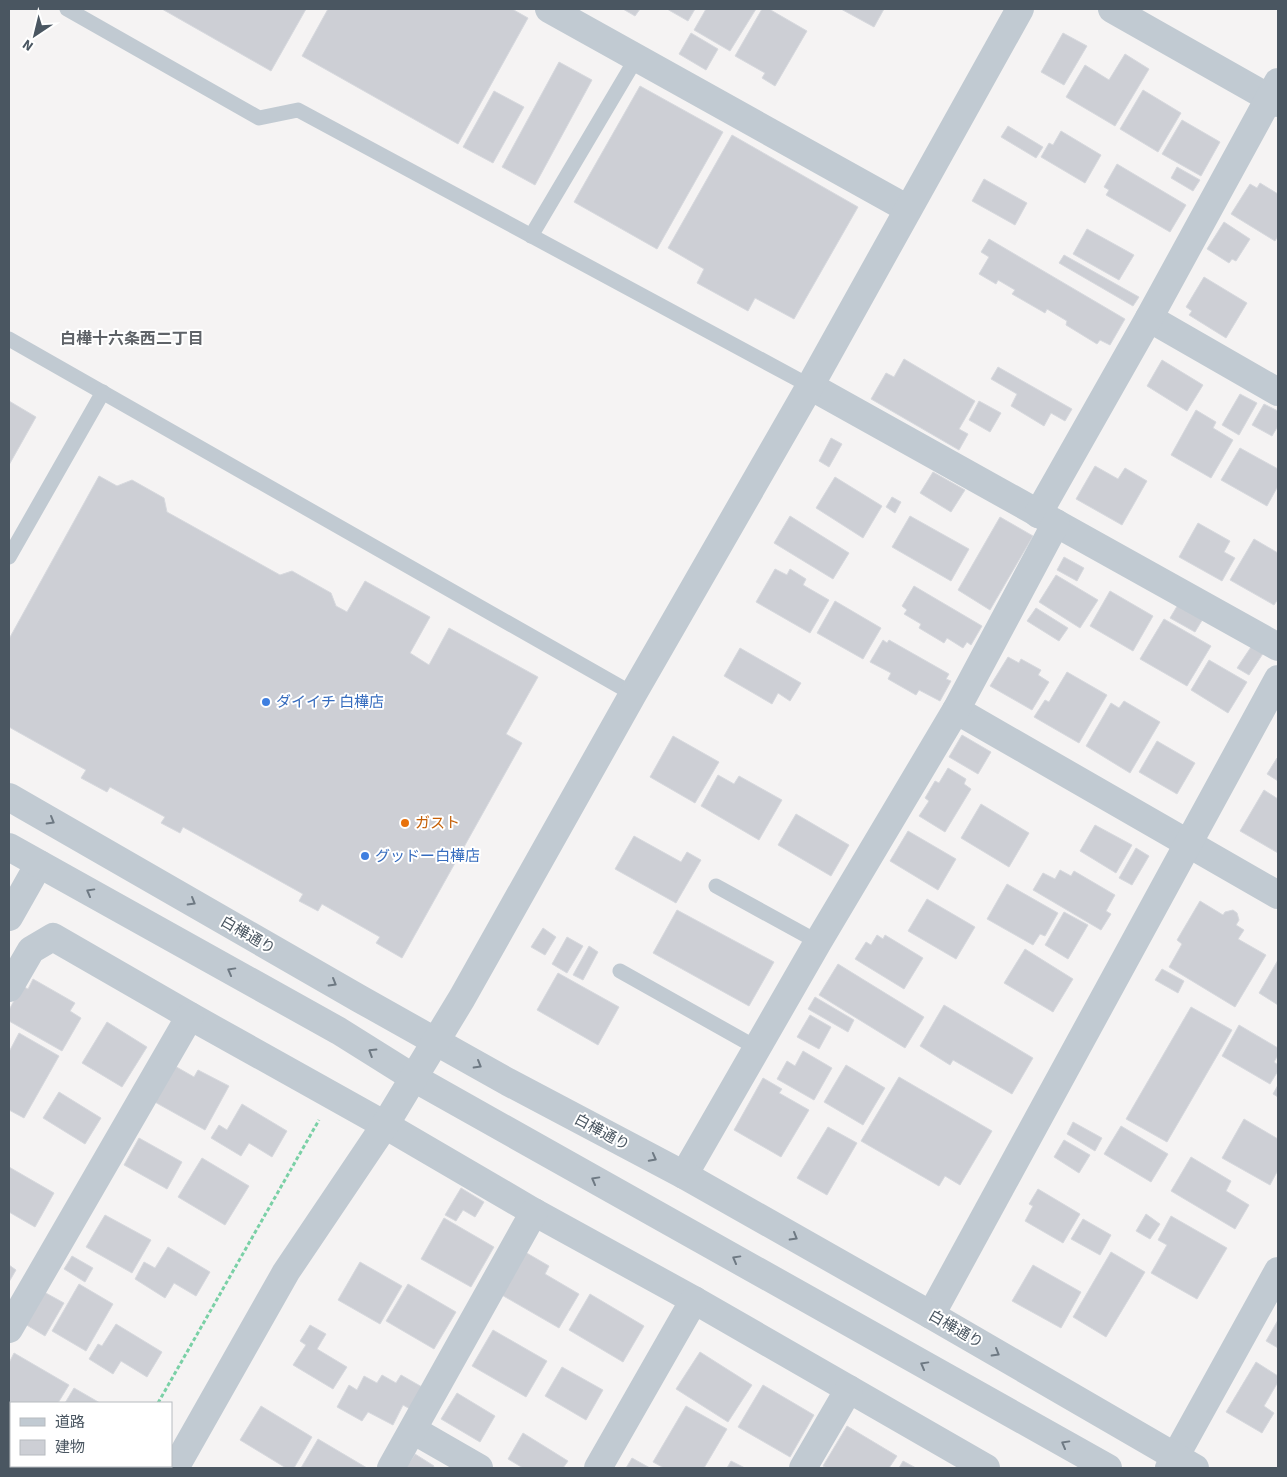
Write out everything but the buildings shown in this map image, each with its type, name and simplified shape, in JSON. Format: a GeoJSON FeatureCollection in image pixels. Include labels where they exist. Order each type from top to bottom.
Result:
{"type":"FeatureCollection","features":[{"type":"Feature","properties":{"kind":"street"},"geometry":{"type":"LineString","coordinates":[[549,9],[908,209]]}},
{"type":"Feature","properties":{"kind":"street"},"geometry":{"type":"LineString","coordinates":[[175,1468],[286,1272],[385,1125],[462,998],[633,694],[810,386],[1020,9]]}},
{"type":"Feature","properties":{"kind":"street"},"geometry":{"type":"LineString","coordinates":[[684,1175],[818,942],[956,710],[1047,518],[1149,318],[1275,95],[1112,9]]}},
{"type":"Feature","properties":{"kind":"street"},"geometry":{"type":"LineString","coordinates":[[1149,318],[1278,392]]}},
{"type":"Feature","properties":{"kind":"street"},"geometry":{"type":"LineString","coordinates":[[810,386],[1278,647]]}},
{"type":"Feature","properties":{"kind":"street"},"geometry":{"type":"LineString","coordinates":[[931,1315],[1278,679]]}},
{"type":"Feature","properties":{"kind":"street"},"geometry":{"type":"LineString","coordinates":[[956,710],[1278,895]]}},
{"type":"Feature","properties":{"kind":"street","name":"白樺通り"},"geometry":{"type":"LineString","coordinates":[[9,797],[351,994],[517,1086],[684,1175],[931,1315],[1180,1465]]}},
{"type":"Feature","properties":{"kind":"street"},"geometry":{"type":"LineString","coordinates":[[9,847],[338,1031],[414,1078],[1108,1468]]}},
{"type":"Feature","properties":{"kind":"street"},"geometry":{"type":"LineString","coordinates":[[9,917],[39,864]]}},
{"type":"Feature","properties":{"kind":"street"},"geometry":{"type":"LineString","coordinates":[[9,988],[31,950],[53,937],[385,1125],[534,1212],[694,1300],[985,1468]]}},
{"type":"Feature","properties":{"kind":"street"},"geometry":{"type":"LineString","coordinates":[[9,1329],[190,1016]]}},
{"type":"Feature","properties":{"kind":"street"},"geometry":{"type":"LineString","coordinates":[[391,1468],[534,1212]]}},
{"type":"Feature","properties":{"kind":"street"},"geometry":{"type":"LineString","coordinates":[[1180,1465],[1278,1271]]}},
{"type":"Feature","properties":{"kind":"street"},"geometry":{"type":"LineString","coordinates":[[598,1468],[694,1300]]}},
{"type":"Feature","properties":{"kind":"street"},"geometry":{"type":"LineString","coordinates":[[803,1468],[849,1389]]}},
{"type":"Feature","properties":{"kind":"street"},"geometry":{"type":"LineString","coordinates":[[413,1430],[479,1468]]}},
{"type":"Feature","properties":{"kind":"lane"},"geometry":{"type":"LineString","coordinates":[[67,9],[258,118],[298,110],[810,386]]}},
{"type":"Feature","properties":{"kind":"lane"},"geometry":{"type":"LineString","coordinates":[[531,236],[637,58]]}},
{"type":"Feature","properties":{"kind":"lane"},"geometry":{"type":"LineString","coordinates":[[9,339],[633,694]]}},
{"type":"Feature","properties":{"kind":"lane"},"geometry":{"type":"LineString","coordinates":[[9,557],[103,392]]}},
{"type":"Feature","properties":{"kind":"lane"},"geometry":{"type":"LineString","coordinates":[[716,886],[818,942]]}},
{"type":"Feature","properties":{"kind":"lane"},"geometry":{"type":"LineString","coordinates":[[620,972],[757,1048]]}},
{"type":"Feature","properties":{"kind":"path"},"geometry":{"type":"LineString","coordinates":[[159,1402],[333,1096]]}},
{"type":"Feature","properties":{"kind":"place","name":"ダイイチ 白樺店"},"geometry":{"type":"Point","coordinates":[266,702]}},
{"type":"Feature","properties":{"kind":"place","name":"ガスト"},"geometry":{"type":"Point","coordinates":[405,823]}},
{"type":"Feature","properties":{"kind":"place","name":"グッドー白樺店"},"geometry":{"type":"Point","coordinates":[365,856]}},
{"type":"Feature","properties":{"kind":"district","name":"白樺十六条西二丁目"},"geometry":{"type":"Point","coordinates":[132,338]}}]}
